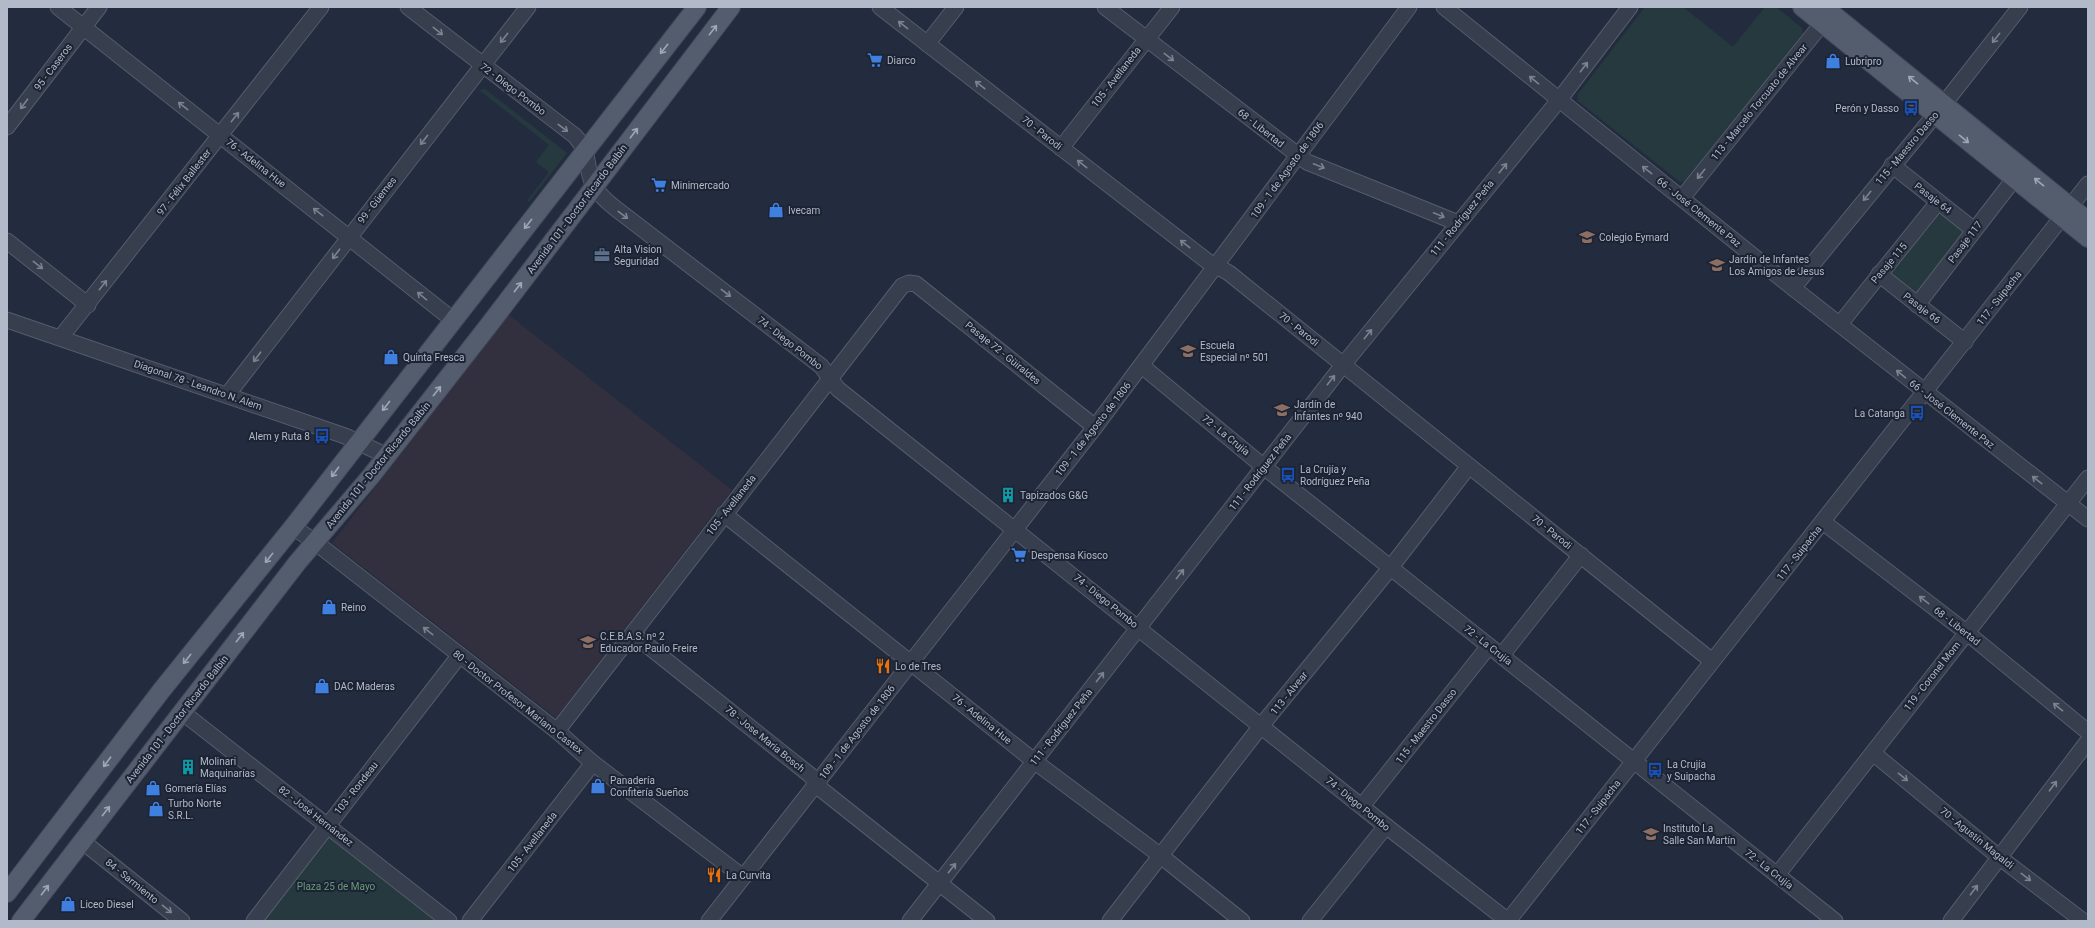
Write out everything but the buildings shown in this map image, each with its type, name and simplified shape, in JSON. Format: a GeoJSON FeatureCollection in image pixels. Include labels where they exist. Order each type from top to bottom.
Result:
{"type":"FeatureCollection","features":[{"type":"Feature","properties":{"kind":"main road"},"geometry":{"type":"LineString","coordinates":[[7,893],[161,691],[293,527],[697,7]]}},
{"type":"Feature","properties":{"kind":"main road","name":"Avenida 101 - Doctor Ricardo Balbín"},"geometry":{"type":"LineString","coordinates":[[22,921],[182,712],[315,542],[387,456],[595,188],[634,133],[731,7]]}},
{"type":"Feature","properties":{"kind":"main road"},"geometry":{"type":"LineString","coordinates":[[1802,7],[1828,13],[2014,179],[2066,212],[2088,221]]}},
{"type":"Feature","properties":{"kind":"main road"},"geometry":{"type":"LineString","coordinates":[[1938,110],[2066,212],[2088,238]]}},
{"type":"Feature","properties":{"kind":"street","name":"76 - Adelina Hue"},"geometry":{"type":"LineString","coordinates":[[58,7],[349,236],[453,320]]}},
{"type":"Feature","properties":{"kind":"street","name":"95 - Caseros"},"geometry":{"type":"LineString","coordinates":[[7,127],[99,7]]}},
{"type":"Feature","properties":{"kind":"street","name":"97 - Félix Ballester"},"geometry":{"type":"LineString","coordinates":[[61,337],[88,305],[322,7]]}},
{"type":"Feature","properties":{"kind":"street","name":"72 - Diego Pombo"},"geometry":{"type":"LineString","coordinates":[[408,7],[482,66],[575,136],[585,150],[590,175],[595,188]]}},
{"type":"Feature","properties":{"kind":"street","name":"99 - Güemes"},"geometry":{"type":"LineString","coordinates":[[228,394],[528,7]]}},
{"type":"Feature","properties":{"kind":"street","name":"70 - Parodi"},"geometry":{"type":"LineString","coordinates":[[880,7],[1207,261],[1230,273],[1712,661]]}},
{"type":"Feature","properties":{"kind":"street"},"geometry":{"type":"LineString","coordinates":[[927,44],[956,7]]}},
{"type":"Feature","properties":{"kind":"street","name":"68 - Libertad"},"geometry":{"type":"LineString","coordinates":[[1105,7],[1297,156],[1307,162],[1458,223]]}},
{"type":"Feature","properties":{"kind":"street","name":"105 - Avellaneda"},"geometry":{"type":"LineString","coordinates":[[1061,148],[1172,7]]}},
{"type":"Feature","properties":{"kind":"street","name":"109 - 1 de Agosto de 1806"},"geometry":{"type":"LineString","coordinates":[[712,920],[743,876],[912,662],[1142,366],[1409,7]]}},
{"type":"Feature","properties":{"kind":"street","name":"66 - José Clemente Paz"},"geometry":{"type":"LineString","coordinates":[[1444,7],[1925,393],[2088,519]]}},
{"type":"Feature","properties":{"kind":"street","name":"111 - Rodríguez Peña"},"geometry":{"type":"LineString","coordinates":[[910,921],[1343,365],[1558,100],[1630,7]]}},
{"type":"Feature","properties":{"kind":"street","name":"115 - Maestro Dasso"},"geometry":{"type":"LineString","coordinates":[[1793,288],[2020,7]]}},
{"type":"Feature","properties":{"kind":"street","name":"113 - Marcelo Torcuato de Alvear"},"geometry":{"type":"LineString","coordinates":[[1682,198],[1828,13]]}},
{"type":"Feature","properties":{"kind":"street","name":"Pasaje 64"},"geometry":{"type":"LineString","coordinates":[[1892,165],[1974,230]]}},
{"type":"Feature","properties":{"kind":"street","name":"Pasaje 117"},"geometry":{"type":"LineString","coordinates":[[1917,305],[2014,179]]}},
{"type":"Feature","properties":{"kind":"street","name":"117 - Suipacha"},"geometry":{"type":"LineString","coordinates":[[1508,921],[2088,184]]}},
{"type":"Feature","properties":{"kind":"street","name":"74 - Diego Pombo"},"geometry":{"type":"LineString","coordinates":[[595,188],[603,199],[821,366],[838,389],[1016,529],[1386,826],[1508,921]]}},
{"type":"Feature","properties":{"kind":"street","name":"Pasaje 115"},"geometry":{"type":"LineString","coordinates":[[1840,324],[1938,202]]}},
{"type":"Feature","properties":{"kind":"street"},"geometry":{"type":"LineString","coordinates":[[7,241],[88,305]]}},
{"type":"Feature","properties":{"kind":"street","name":"Pasaje 66"},"geometry":{"type":"LineString","coordinates":[[1879,274],[1965,342]]}},
{"type":"Feature","properties":{"kind":"street","name":"105 - Avellaneda"},"geometry":{"type":"LineString","coordinates":[[557,731],[724,514],[832,379],[902,286],[909,283]]}},
{"type":"Feature","properties":{"kind":"street","name":"Pasaje 72 - Güiraldes"},"geometry":{"type":"LineString","coordinates":[[909,283],[916,284],[1095,427]]}},
{"type":"Feature","properties":{"kind":"street","name":"Diagonal 78 - Leandro N. Alem"},"geometry":{"type":"LineString","coordinates":[[7,320],[228,394],[359,441],[387,456]]}},
{"type":"Feature","properties":{"kind":"street","name":"72 - La Crujía"},"geometry":{"type":"LineString","coordinates":[[1142,366],[1264,467],[1836,921]]}},
{"type":"Feature","properties":{"kind":"street","name":"113 - Alvear"},"geometry":{"type":"LineString","coordinates":[[1110,921],[1261,726],[1391,567],[1469,466]]}},
{"type":"Feature","properties":{"kind":"street","name":"119 - Coronel Mom"},"geometry":{"type":"LineString","coordinates":[[1777,875],[2088,478]]}},
{"type":"Feature","properties":{"kind":"street","name":"76 - Adelina Hue"},"geometry":{"type":"LineString","coordinates":[[724,514],[912,662],[1034,761],[1160,856],[1242,921]]}},
{"type":"Feature","properties":{"kind":"street","name":"68 - Libertad"},"geometry":{"type":"LineString","coordinates":[[1823,522],[1966,632],[2088,732]]}},
{"type":"Feature","properties":{"kind":"street","name":"80 - Doctor Profesor Mariano Castex"},"geometry":{"type":"LineString","coordinates":[[293,527],[315,542],[458,656],[557,731],[593,762],[743,876]]}},
{"type":"Feature","properties":{"kind":"street"},"geometry":{"type":"LineString","coordinates":[[1502,655],[1581,555]]}},
{"type":"Feature","properties":{"kind":"street","name":"78 - Jose Maria Bosch"},"geometry":{"type":"LineString","coordinates":[[633,634],[810,775],[822,790],[987,921]]}},
{"type":"Feature","properties":{"kind":"street","name":"115 - Maestro Dasso"},"geometry":{"type":"LineString","coordinates":[[1362,806],[1489,646]]}},
{"type":"Feature","properties":{"kind":"street","name":"103 - Rondeau"},"geometry":{"type":"LineString","coordinates":[[254,921],[458,656]]}},
{"type":"Feature","properties":{"kind":"street","name":"82 - José Hernández"},"geometry":{"type":"LineString","coordinates":[[182,712],[328,824],[449,921]]}},
{"type":"Feature","properties":{"kind":"street"},"geometry":{"type":"LineString","coordinates":[[1951,921],[2088,741]]}},
{"type":"Feature","properties":{"kind":"street","name":"70 - Agustín Magaldi"},"geometry":{"type":"LineString","coordinates":[[1873,753],[1999,857],[2083,921]]}},
{"type":"Feature","properties":{"kind":"street","name":"105 - Avellaneda"},"geometry":{"type":"LineString","coordinates":[[470,921],[593,762]]}},
{"type":"Feature","properties":{"kind":"street"},"geometry":{"type":"LineString","coordinates":[[1310,921],[1386,826]]}},
{"type":"Feature","properties":{"kind":"street","name":"84 - Sarmiento"},"geometry":{"type":"LineString","coordinates":[[82,842],[182,921]]}},
{"type":"Feature","properties":{"kind":"shaded area"},"geometry":{"type":"Polygon","coordinates":[[[509,315],[732,490],[556,718],[332,543],[509,315]]]}},
{"type":"Feature","properties":{"kind":"green space"},"geometry":{"type":"Polygon","coordinates":[[[1645,7],[1683,7],[1733,47],[1765,7],[1776,7],[1802,28],[1803,35],[1686,181],[1680,182],[1578,101],[1578,94],[1645,7]]]}},
{"type":"Feature","properties":{"kind":"green space"},"geometry":{"type":"Polygon","coordinates":[[[485,89],[567,153],[529,202],[527,201],[549,172],[536,162],[549,145],[479,90],[485,89]]]}},
{"type":"Feature","properties":{"kind":"green space"},"geometry":{"type":"Polygon","coordinates":[[[1940,208],[1966,230],[1915,297],[1887,274],[1940,208]]]}},
{"type":"Feature","properties":{"kind":"green space","name":"Plaza 25 de Mayo"},"geometry":{"type":"Polygon","coordinates":[[[329,836],[437,921],[263,921],[329,836]]]}},
{"type":"Feature","properties":{"kind":"place","name":"Diarco"},"geometry":{"type":"Point","coordinates":[875,60]}},
{"type":"Feature","properties":{"kind":"place","name":"Lubripro"},"geometry":{"type":"Point","coordinates":[1833,61]}},
{"type":"Feature","properties":{"kind":"place","name":"Perón y Dasso"},"geometry":{"type":"Point","coordinates":[1911,108]}},
{"type":"Feature","properties":{"kind":"place","name":"Minimercado"},"geometry":{"type":"Point","coordinates":[659,185]}},
{"type":"Feature","properties":{"kind":"place","name":"Ivecam"},"geometry":{"type":"Point","coordinates":[776,210]}},
{"type":"Feature","properties":{"kind":"place","name":"Colegio Eymard"},"geometry":{"type":"Point","coordinates":[1587,237]}},
{"type":"Feature","properties":{"kind":"place","name":"Alta Vision Seguridad"},"geometry":{"type":"Point","coordinates":[602,255]}},
{"type":"Feature","properties":{"kind":"place","name":"Jardín de Infantes Los Amigos de Jesus"},"geometry":{"type":"Point","coordinates":[1717,265]}},
{"type":"Feature","properties":{"kind":"place","name":"Escuela Especial nº 501"},"geometry":{"type":"Point","coordinates":[1188,351]}},
{"type":"Feature","properties":{"kind":"place","name":"Quinta Fresca"},"geometry":{"type":"Point","coordinates":[391,357]}},
{"type":"Feature","properties":{"kind":"place","name":"Jardín de Infantes nº 940"},"geometry":{"type":"Point","coordinates":[1282,410]}},
{"type":"Feature","properties":{"kind":"place","name":"La Catanga"},"geometry":{"type":"Point","coordinates":[1917,413]}},
{"type":"Feature","properties":{"kind":"place","name":"Alem y Ruta 8"},"geometry":{"type":"Point","coordinates":[322,436]}},
{"type":"Feature","properties":{"kind":"place","name":"La Crujía y Rodríguez Peña"},"geometry":{"type":"Point","coordinates":[1288,475]}},
{"type":"Feature","properties":{"kind":"place","name":"Tapizados G&G"},"geometry":{"type":"Point","coordinates":[1008,495]}},
{"type":"Feature","properties":{"kind":"place","name":"Despensa Kiosco"},"geometry":{"type":"Point","coordinates":[1019,555]}},
{"type":"Feature","properties":{"kind":"place","name":"Reino"},"geometry":{"type":"Point","coordinates":[329,607]}},
{"type":"Feature","properties":{"kind":"place","name":"C.E.B.A.S. nº 2 Educador Paulo Freire"},"geometry":{"type":"Point","coordinates":[588,642]}},
{"type":"Feature","properties":{"kind":"place","name":"Lo de Tres"},"geometry":{"type":"Point","coordinates":[883,666]}},
{"type":"Feature","properties":{"kind":"place","name":"DAC Maderas"},"geometry":{"type":"Point","coordinates":[322,686]}},
{"type":"Feature","properties":{"kind":"place","name":"Molinari Maquinarías"},"geometry":{"type":"Point","coordinates":[188,767]}},
{"type":"Feature","properties":{"kind":"place","name":"La Crujía y Suipacha"},"geometry":{"type":"Point","coordinates":[1655,770]}},
{"type":"Feature","properties":{"kind":"place","name":"Panadería Confitería Sueños"},"geometry":{"type":"Point","coordinates":[598,786]}},
{"type":"Feature","properties":{"kind":"place","name":"Gomería Elías"},"geometry":{"type":"Point","coordinates":[153,788]}},
{"type":"Feature","properties":{"kind":"place","name":"Turbo Norte S.R.L."},"geometry":{"type":"Point","coordinates":[156,809]}},
{"type":"Feature","properties":{"kind":"place","name":"Instituto La Salle San Martín"},"geometry":{"type":"Point","coordinates":[1651,834]}},
{"type":"Feature","properties":{"kind":"place","name":"La Curvita"},"geometry":{"type":"Point","coordinates":[714,875]}},
{"type":"Feature","properties":{"kind":"place","name":"Liceo Diesel"},"geometry":{"type":"Point","coordinates":[68,904]}}]}
